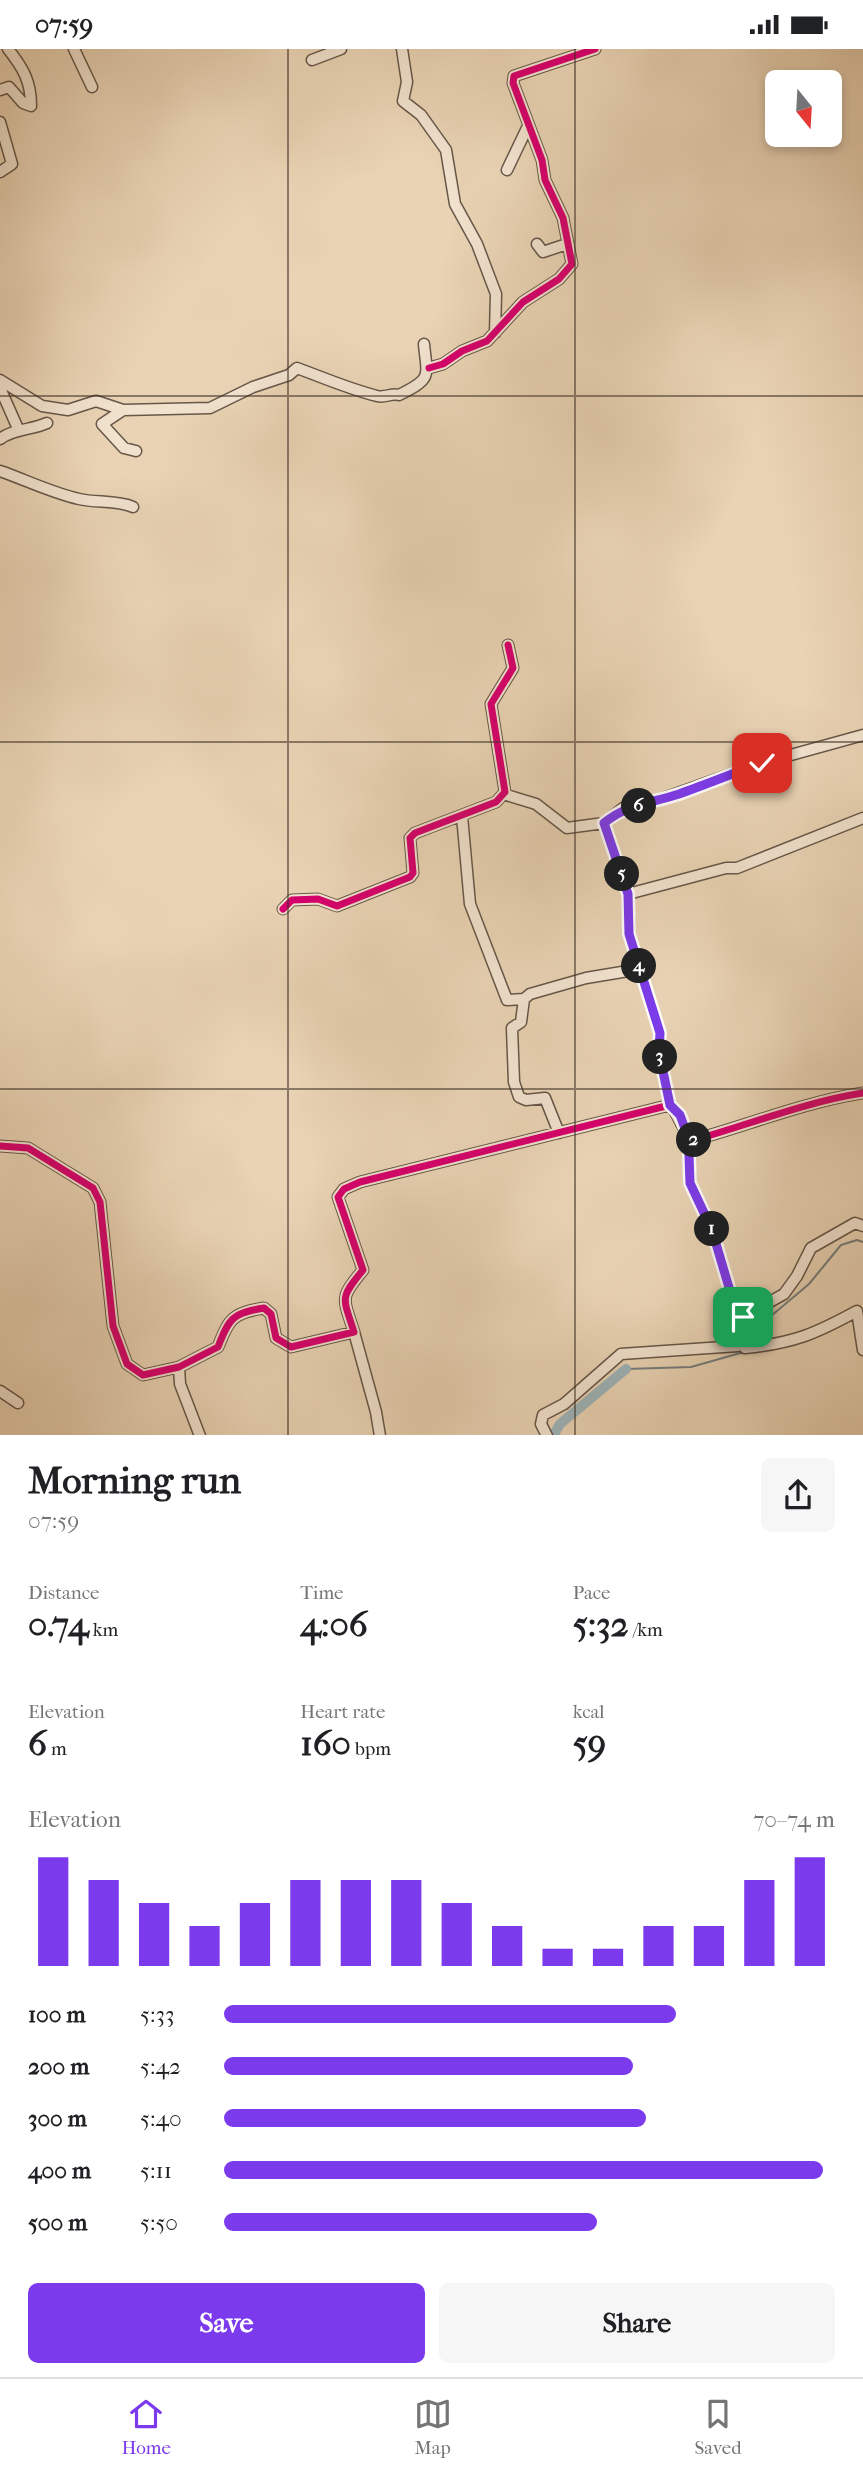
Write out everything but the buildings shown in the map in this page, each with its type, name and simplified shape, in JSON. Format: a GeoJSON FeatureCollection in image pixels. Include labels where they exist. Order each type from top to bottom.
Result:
{"type":"FeatureCollection","features":[{"type":"Feature","properties":{"kind":"street"},"geometry":{"type":"LineString","coordinates":[[0,90],[9,87],[23,103],[31,106],[31,88],[24,68],[8,49]]}},
{"type":"Feature","properties":{"kind":"street"},"geometry":{"type":"LineString","coordinates":[[74,49],[92,87]]}},
{"type":"Feature","properties":{"kind":"street"},"geometry":{"type":"LineString","coordinates":[[312,60],[341,49]]}},
{"type":"Feature","properties":{"kind":"street"},"geometry":{"type":"LineString","coordinates":[[402,49],[407,82],[403,101],[421,115],[446,150],[455,204],[477,244],[496,294],[495,333]]}},
{"type":"Feature","properties":{"kind":"street"},"geometry":{"type":"LineString","coordinates":[[429,368],[477,347],[495,333],[523,302],[559,279],[572,264],[563,218],[545,180],[542,159],[513,83],[514,76],[595,49]]}},
{"type":"Feature","properties":{"kind":"street"},"geometry":{"type":"LineString","coordinates":[[0,123],[12,164],[0,172]]}},
{"type":"Feature","properties":{"kind":"street"},"geometry":{"type":"LineString","coordinates":[[507,170],[528,126]]}},
{"type":"Feature","properties":{"kind":"street"},"geometry":{"type":"LineString","coordinates":[[537,244],[544,252],[567,244]]}},
{"type":"Feature","properties":{"kind":"street"},"geometry":{"type":"LineString","coordinates":[[0,380],[42,406],[68,410],[96,401],[123,410],[210,408],[253,387],[289,375],[297,368],[328,382],[340,383],[381,397],[399,395],[424,380],[429,368],[424,344]]}},
{"type":"Feature","properties":{"kind":"street"},"geometry":{"type":"LineString","coordinates":[[0,388],[19,432]]}},
{"type":"Feature","properties":{"kind":"street"},"geometry":{"type":"LineString","coordinates":[[123,410],[102,424],[124,448],[136,451]]}},
{"type":"Feature","properties":{"kind":"street"},"geometry":{"type":"LineString","coordinates":[[0,439],[7,433],[28,431],[47,423]]}},
{"type":"Feature","properties":{"kind":"street"},"geometry":{"type":"LineString","coordinates":[[0,471],[74,498],[106,504],[124,503],[133,507]]}},
{"type":"Feature","properties":{"kind":"street"},"geometry":{"type":"LineString","coordinates":[[283,909],[292,900],[318,899],[337,906],[410,877],[413,873],[410,838],[415,833],[496,802],[505,792],[491,704],[513,667],[508,645]]}},
{"type":"Feature","properties":{"kind":"street"},"geometry":{"type":"LineString","coordinates":[[503,794],[536,804],[567,828],[604,823],[623,808],[640,806],[762,763],[863,736]]}},
{"type":"Feature","properties":{"kind":"street"},"geometry":{"type":"LineString","coordinates":[[462,816],[470,904],[486,953],[507,1000],[524,999],[530,994],[586,978],[639,969]]}},
{"type":"Feature","properties":{"kind":"street"},"geometry":{"type":"LineString","coordinates":[[628,894],[726,868],[737,868],[863,818]]}},
{"type":"Feature","properties":{"kind":"street"},"geometry":{"type":"LineString","coordinates":[[604,823],[628,894],[629,934],[660,1033],[659,1052],[670,1105],[680,1115],[687,1134],[694,1140]]}},
{"type":"Feature","properties":{"kind":"street"},"geometry":{"type":"LineString","coordinates":[[524,999],[521,1022],[512,1028],[514,1082],[519,1097],[526,1100],[545,1098],[559,1133]]}},
{"type":"Feature","properties":{"kind":"street"},"geometry":{"type":"LineString","coordinates":[[694,1140],[759,1122],[822,1100],[863,1093]]}},
{"type":"Feature","properties":{"kind":"street"},"geometry":{"type":"LineString","coordinates":[[380,1435],[376,1412],[344,1300],[345,1291],[363,1270],[338,1197],[345,1189],[387,1174],[670,1105]]}},
{"type":"Feature","properties":{"kind":"street"},"geometry":{"type":"LineString","coordinates":[[546,1435],[541,1424],[543,1415],[564,1404],[621,1354],[729,1349],[737,1346],[743,1317],[730,1291],[712,1230],[690,1183],[689,1155],[694,1140]]}},
{"type":"Feature","properties":{"kind":"street"},"geometry":{"type":"LineString","coordinates":[[0,1146],[28,1148],[93,1188],[100,1202],[113,1327],[127,1364],[143,1375],[179,1367],[218,1347],[227,1324],[242,1311],[264,1308],[271,1314],[276,1338],[291,1347],[354,1332]]}},
{"type":"Feature","properties":{"kind":"street"},"geometry":{"type":"LineString","coordinates":[[743,1317],[784,1294],[811,1248],[855,1223],[863,1226]]}},
{"type":"Feature","properties":{"kind":"street"},"geometry":{"type":"LineString","coordinates":[[741,1331],[745,1348],[789,1343],[820,1331],[857,1311],[863,1350]]}},
{"type":"Feature","properties":{"kind":"street"},"geometry":{"type":"LineString","coordinates":[[179,1367],[180,1384],[200,1435]]}},
{"type":"Feature","properties":{"kind":"street"},"geometry":{"type":"LineString","coordinates":[[0,1391],[18,1403]]}},
{"type":"Feature","properties":{"kind":"waterway"},"geometry":{"type":"LineString","coordinates":[[760,1342],[771,1316],[809,1284],[841,1245],[857,1240],[863,1242]]}},
{"type":"Feature","properties":{"kind":"waterway"},"geometry":{"type":"LineString","coordinates":[[626,1369],[691,1367],[744,1352]]}},
{"type":"Feature","properties":{"kind":"waterway"},"geometry":{"type":"LineString","coordinates":[[554,1435],[560,1424],[626,1369]]}},
{"type":"Feature","properties":{"kind":"cycle path"},"geometry":{"type":"LineString","coordinates":[[429,368],[443,364],[462,351],[487,341],[523,302],[559,279],[572,264],[563,218],[545,180],[542,160],[513,83],[514,76],[595,49]]}},
{"type":"Feature","properties":{"kind":"cycle path"},"geometry":{"type":"LineString","coordinates":[[283,909],[292,900],[318,899],[337,906],[410,877],[413,873],[410,838],[415,833],[496,802],[505,792],[491,704],[513,668],[508,645]]}},
{"type":"Feature","properties":{"kind":"cycle path"},"geometry":{"type":"LineString","coordinates":[[0,1146],[28,1148],[93,1188],[100,1202],[113,1326],[127,1364],[143,1375],[179,1367],[218,1347],[229,1323],[239,1315],[254,1310],[264,1308],[271,1314],[276,1338],[291,1347],[354,1332],[345,1299],[363,1270],[338,1197],[344,1189],[360,1182],[670,1105],[694,1140],[799,1108],[863,1093]]}},
{"type":"Feature","properties":{"kind":"route"},"geometry":{"type":"LineString","coordinates":[[743,1317],[730,1291],[712,1230],[690,1183],[689,1155],[694,1140],[687,1134],[680,1115],[670,1105],[659,1052],[660,1033],[629,934],[628,894],[604,823],[623,808],[640,806],[678,794],[762,763]]}}]}
